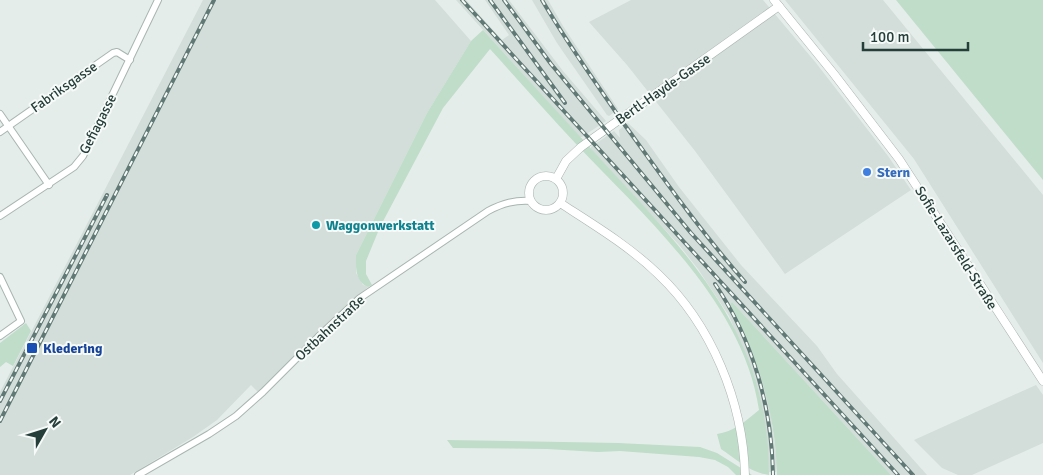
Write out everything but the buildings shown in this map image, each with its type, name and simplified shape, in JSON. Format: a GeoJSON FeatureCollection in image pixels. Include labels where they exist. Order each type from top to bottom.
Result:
{"type":"FeatureCollection","features":[{"type":"Feature","properties":{"kind":"street","name":"Gefiagasse"},"geometry":{"type":"LineString","coordinates":[[0,216],[74,167],[83,156],[158,0]]}},
{"type":"Feature","properties":{"kind":"street","name":"Bertl-Hayde-Gasse"},"geometry":{"type":"LineString","coordinates":[[556,179],[566,161],[581,147],[776,3]]}},
{"type":"Feature","properties":{"kind":"street","name":"Sofie-Lazarsfeld-Straße"},"geometry":{"type":"LineString","coordinates":[[776,3],[899,159],[1001,319],[1043,380]]}},
{"type":"Feature","properties":{"kind":"street","name":"Fabriksgasse"},"geometry":{"type":"LineString","coordinates":[[0,132],[113,53],[117,52],[130,60]]}},
{"type":"Feature","properties":{"kind":"street"},"geometry":{"type":"LineString","coordinates":[[0,114],[49,184]]}},
{"type":"Feature","properties":{"kind":"street"},"geometry":{"type":"LineString","coordinates":[[546,177],[556,179],[562,188],[560,203],[556,207],[545,210],[535,206],[531,201],[530,190],[536,180],[546,177]]}},
{"type":"Feature","properties":{"kind":"street","name":"Ostbahnstraße"},"geometry":{"type":"LineString","coordinates":[[138,475],[236,416],[360,298],[488,211],[517,200],[531,201]]}},
{"type":"Feature","properties":{"kind":"street"},"geometry":{"type":"LineString","coordinates":[[560,203],[643,260],[676,293],[691,313],[714,351],[733,398],[741,431],[745,475]]}},
{"type":"Feature","properties":{"kind":"street"},"geometry":{"type":"LineString","coordinates":[[0,277],[21,321],[0,336]]}},
{"type":"Feature","properties":{"kind":"shaded area"},"geometry":{"type":"Polygon","coordinates":[[[203,0],[435,0],[471,41],[427,113],[356,255],[356,273],[363,285],[368,287],[315,335],[259,393],[251,385],[217,420],[193,437],[130,475],[0,475],[0,392],[203,0]]]}},
{"type":"Feature","properties":{"kind":"shaded area"},"geometry":{"type":"Polygon","coordinates":[[[456,0],[466,0],[502,40],[509,35],[485,0],[509,0],[563,71],[606,121],[580,137],[456,0]]]}},
{"type":"Feature","properties":{"kind":"shaded area"},"geometry":{"type":"Polygon","coordinates":[[[532,0],[548,0],[618,109],[609,116],[557,43],[532,0]]]}},
{"type":"Feature","properties":{"kind":"shaded area"},"geometry":{"type":"Polygon","coordinates":[[[631,0],[763,0],[816,63],[888,156],[911,190],[785,274],[695,151],[627,65],[589,22],[631,0]]]}},
{"type":"Feature","properties":{"kind":"shaded area"},"geometry":{"type":"Polygon","coordinates":[[[785,0],[883,0],[1043,195],[1043,363],[914,159],[785,0]]]}},
{"type":"Feature","properties":{"kind":"shaded area"},"geometry":{"type":"Polygon","coordinates":[[[628,123],[646,140],[679,187],[741,265],[817,346],[837,374],[927,475],[891,475],[732,302],[730,304],[755,356],[769,402],[777,462],[776,472],[769,472],[766,431],[754,376],[729,316],[698,269],[679,245],[591,149],[591,147],[614,131],[620,138],[619,130],[628,123]]]}},
{"type":"Feature","properties":{"kind":"shaded area"},"geometry":{"type":"Polygon","coordinates":[[[1036,385],[1043,395],[1043,443],[972,475],[958,475],[942,468],[914,440],[1036,385]]]}},
{"type":"Feature","properties":{"kind":"green space"},"geometry":{"type":"Polygon","coordinates":[[[896,0],[1043,0],[1043,180],[896,0]]]}},
{"type":"Feature","properties":{"kind":"green space"},"geometry":{"type":"Polygon","coordinates":[[[483,30],[669,234],[696,268],[720,304],[741,341],[756,382],[766,426],[769,475],[750,469],[721,449],[717,434],[734,428],[759,410],[750,371],[734,334],[713,299],[689,266],[661,233],[566,133],[490,49],[443,108],[380,227],[366,261],[366,274],[372,285],[368,287],[358,278],[356,255],[427,113],[471,41],[483,30]]]}},
{"type":"Feature","properties":{"kind":"green space"},"geometry":{"type":"Polygon","coordinates":[[[732,302],[891,475],[777,475],[773,430],[764,386],[749,344],[730,304],[732,302]]]}},
{"type":"Feature","properties":{"kind":"green space"},"geometry":{"type":"Polygon","coordinates":[[[26,323],[31,331],[13,366],[6,362],[0,367],[0,343],[26,323]]]}},
{"type":"Feature","properties":{"kind":"green space"},"geometry":{"type":"Polygon","coordinates":[[[447,440],[618,443],[700,447],[717,453],[752,475],[736,475],[728,467],[715,460],[699,457],[620,451],[453,448],[447,440]]]}},
{"type":"Feature","properties":{"kind":"railway"},"geometry":{"type":"LineString","coordinates":[[0,421],[214,0]]}},
{"type":"Feature","properties":{"kind":"railway"},"geometry":{"type":"LineString","coordinates":[[462,0],[898,475]]}},
{"type":"Feature","properties":{"kind":"railway"},"geometry":{"type":"LineString","coordinates":[[490,0],[565,103]]}},
{"type":"Feature","properties":{"kind":"railway"},"geometry":{"type":"LineString","coordinates":[[504,0],[551,64],[691,233],[913,475]]}},
{"type":"Feature","properties":{"kind":"railway"},"geometry":{"type":"LineString","coordinates":[[542,0],[624,124],[668,185],[745,282]]}},
{"type":"Feature","properties":{"kind":"railway"},"geometry":{"type":"LineString","coordinates":[[0,401],[107,195]]}},
{"type":"Feature","properties":{"kind":"railway"},"geometry":{"type":"LineString","coordinates":[[715,284],[740,328],[758,375],[769,425],[773,475]]}},
{"type":"Feature","properties":{"kind":"place","name":"Stern"},"geometry":{"type":"Point","coordinates":[867,172]}},
{"type":"Feature","properties":{"kind":"place","name":"Waggonwerkstatt"},"geometry":{"type":"Point","coordinates":[316,225]}},
{"type":"Feature","properties":{"kind":"place","name":"Kledering"},"geometry":{"type":"Point","coordinates":[32,348]}}]}
